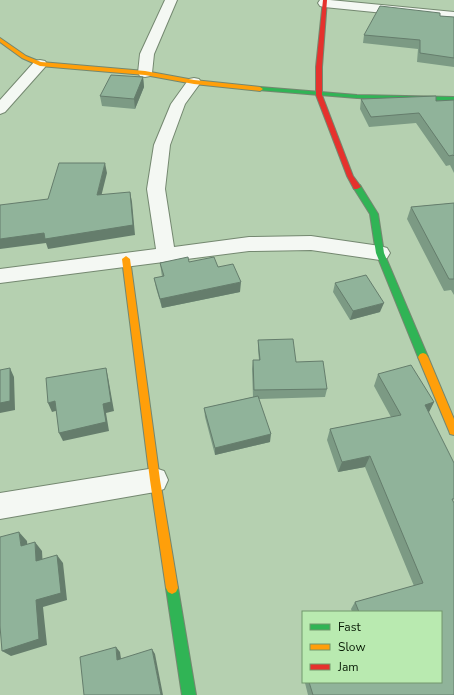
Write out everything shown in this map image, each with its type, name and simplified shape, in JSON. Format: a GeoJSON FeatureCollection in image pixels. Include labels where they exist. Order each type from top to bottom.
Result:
{"type":"FeatureCollection","features":[{"type":"Feature","properties":{"kind":"street"},"geometry":{"type":"LineString","coordinates":[[145,73],[147,54],[171,0]]}},
{"type":"Feature","properties":{"kind":"street"},"geometry":{"type":"LineString","coordinates":[[454,16],[325,1],[319,67],[319,95],[350,176],[374,214],[380,253],[454,431]]}},
{"type":"Feature","properties":{"kind":"street"},"geometry":{"type":"LineString","coordinates":[[0,40],[24,57],[40,64],[145,73],[194,82],[319,95],[402,99],[454,99]]}},
{"type":"Feature","properties":{"kind":"street"},"geometry":{"type":"LineString","coordinates":[[0,109],[40,64]]}},
{"type":"Feature","properties":{"kind":"street"},"geometry":{"type":"LineString","coordinates":[[166,254],[156,189],[162,145],[178,104],[194,82]]}},
{"type":"Feature","properties":{"kind":"street"},"geometry":{"type":"LineString","coordinates":[[0,276],[249,244],[311,243],[380,253]]}},
{"type":"Feature","properties":{"kind":"street"},"geometry":{"type":"LineString","coordinates":[[126,259],[154,480],[189,695]]}},
{"type":"Feature","properties":{"kind":"street"},"geometry":{"type":"LineString","coordinates":[[0,506],[154,480]]}},
{"type":"Feature","properties":{"kind":"building"},"geometry":{"type":"Polygon","coordinates":[[[380,6],[440,13],[440,16],[454,17],[454,58],[420,53],[420,40],[364,35],[380,6]]]}},
{"type":"Feature","properties":{"kind":"building"},"geometry":{"type":"Polygon","coordinates":[[[111,75],[143,77],[134,99],[100,96],[111,75]]]}},
{"type":"Feature","properties":{"kind":"building"},"geometry":{"type":"Polygon","coordinates":[[[436,96],[436,101],[454,100],[454,156],[449,156],[419,113],[371,117],[361,99],[436,96]]]}},
{"type":"Feature","properties":{"kind":"building"},"geometry":{"type":"Polygon","coordinates":[[[59,163],[105,163],[97,195],[130,192],[133,225],[45,239],[44,233],[0,239],[0,205],[48,199],[59,163]]]}},
{"type":"Feature","properties":{"kind":"building"},"geometry":{"type":"Polygon","coordinates":[[[454,203],[454,279],[449,279],[411,207],[454,203]]]}},
{"type":"Feature","properties":{"kind":"building"},"geometry":{"type":"Polygon","coordinates":[[[188,257],[189,262],[214,257],[218,267],[233,264],[241,282],[160,299],[154,278],[164,276],[160,263],[188,257]]]}},
{"type":"Feature","properties":{"kind":"building"},"geometry":{"type":"Polygon","coordinates":[[[366,275],[384,303],[353,311],[335,283],[366,275]]]}},
{"type":"Feature","properties":{"kind":"building"},"geometry":{"type":"Polygon","coordinates":[[[293,339],[296,362],[323,361],[327,389],[254,390],[253,360],[260,360],[258,340],[293,339]]]}},
{"type":"Feature","properties":{"kind":"building"},"geometry":{"type":"Polygon","coordinates":[[[411,365],[434,402],[425,405],[454,463],[454,499],[452,499],[454,503],[454,695],[313,695],[309,683],[442,683],[442,611],[359,611],[355,602],[423,583],[370,456],[342,462],[330,429],[401,415],[378,374],[411,365]]]}},
{"type":"Feature","properties":{"kind":"building"},"geometry":{"type":"Polygon","coordinates":[[[10,368],[10,401],[0,403],[0,370],[10,368]]]}},
{"type":"Feature","properties":{"kind":"building"},"geometry":{"type":"Polygon","coordinates":[[[106,368],[111,402],[103,404],[106,422],[59,433],[55,401],[48,403],[46,378],[106,368]]]}},
{"type":"Feature","properties":{"kind":"building"},"geometry":{"type":"Polygon","coordinates":[[[258,396],[271,434],[215,448],[204,408],[258,396]]]}},
{"type":"Feature","properties":{"kind":"building"},"geometry":{"type":"Polygon","coordinates":[[[19,532],[21,546],[35,542],[36,561],[57,555],[61,593],[36,600],[39,639],[2,651],[0,626],[0,537],[19,532]]]}},
{"type":"Feature","properties":{"kind":"building"},"geometry":{"type":"Polygon","coordinates":[[[116,647],[117,660],[152,649],[161,695],[84,695],[80,657],[116,647]]]}},
{"type":"Feature","properties":{"kind":"traffic: fast"},"geometry":{"type":"LineString","coordinates":[[260,89],[357,97],[454,99]]}},
{"type":"Feature","properties":{"kind":"traffic: fast"},"geometry":{"type":"LineString","coordinates":[[357,187],[374,214],[380,253],[423,357]]}},
{"type":"Feature","properties":{"kind":"traffic: fast"},"geometry":{"type":"LineString","coordinates":[[172,588],[189,695]]}},
{"type":"Feature","properties":{"kind":"traffic: slow"},"geometry":{"type":"LineString","coordinates":[[0,40],[24,57],[40,64],[145,73],[194,82],[260,89]]}},
{"type":"Feature","properties":{"kind":"traffic: slow"},"geometry":{"type":"LineString","coordinates":[[126,259],[155,480],[172,588]]}},
{"type":"Feature","properties":{"kind":"traffic: slow"},"geometry":{"type":"LineString","coordinates":[[423,357],[454,431]]}},
{"type":"Feature","properties":{"kind":"traffic: jam"},"geometry":{"type":"LineString","coordinates":[[325,0],[319,67],[319,95],[350,176],[357,187]]}}]}
